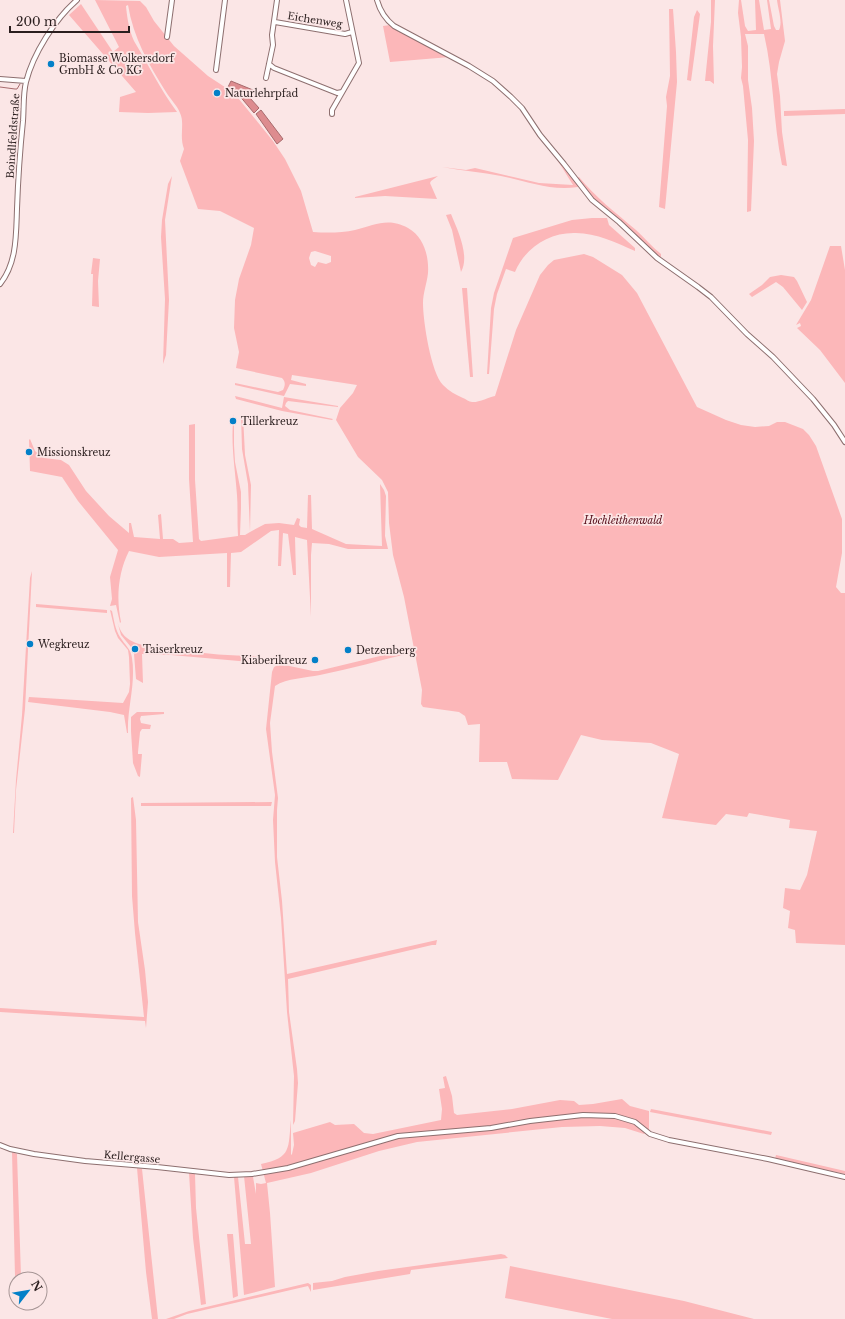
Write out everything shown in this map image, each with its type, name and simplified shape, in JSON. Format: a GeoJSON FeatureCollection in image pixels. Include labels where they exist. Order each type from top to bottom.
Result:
{"type":"FeatureCollection","features":[{"type":"Feature","properties":{"kind":"street","name":"Boindlfeldstraße"},"geometry":{"type":"LineString","coordinates":[[0,284],[8,272],[15,249],[26,81],[35,58],[48,35],[57,21],[77,0]]}},
{"type":"Feature","properties":{"kind":"street"},"geometry":{"type":"LineString","coordinates":[[167,37],[172,0]]}},
{"type":"Feature","properties":{"kind":"street"},"geometry":{"type":"LineString","coordinates":[[216,70],[225,0]]}},
{"type":"Feature","properties":{"kind":"street","name":"Eichenweg"},"geometry":{"type":"LineString","coordinates":[[266,78],[277,0]]}},
{"type":"Feature","properties":{"kind":"street"},"geometry":{"type":"LineString","coordinates":[[332,114],[332,110],[359,63],[346,0]]}},
{"type":"Feature","properties":{"kind":"street"},"geometry":{"type":"LineString","coordinates":[[377,0],[382,13],[394,26],[470,66],[493,81],[511,97],[522,108],[540,135],[592,200],[657,258],[703,291],[773,357],[813,399],[834,425],[845,442]]}},
{"type":"Feature","properties":{"kind":"street","name":"Eichenweg"},"geometry":{"type":"LineString","coordinates":[[275,22],[345,34],[352,32]]}},
{"type":"Feature","properties":{"kind":"street"},"geometry":{"type":"LineString","coordinates":[[269,64],[274,68],[331,90],[339,93],[342,92]]}},
{"type":"Feature","properties":{"kind":"street"},"geometry":{"type":"LineString","coordinates":[[0,79],[26,81]]}},
{"type":"Feature","properties":{"kind":"street","name":"Kellergasse"},"geometry":{"type":"LineString","coordinates":[[0,1145],[34,1154],[85,1161],[229,1175],[252,1174],[288,1168],[398,1136],[484,1129],[530,1121],[583,1115],[615,1116],[635,1122],[650,1134],[669,1140],[768,1159],[845,1177]]}},
{"type":"Feature","properties":{"kind":"green space","name":"Hochleithenwald"},"geometry":{"type":"Polygon","coordinates":[[[95,0],[140,1],[174,46],[208,76],[234,93],[273,141],[285,159],[301,191],[313,232],[345,232],[388,222],[408,228],[418,236],[422,242],[428,260],[428,273],[423,303],[424,322],[431,359],[443,385],[455,394],[472,402],[495,396],[516,330],[540,275],[554,260],[584,254],[593,257],[622,275],[637,293],[697,407],[741,425],[755,427],[769,426],[777,422],[785,422],[803,429],[809,435],[816,446],[842,519],[842,553],[836,587],[841,593],[845,593],[845,945],[796,943],[795,930],[788,928],[790,911],[783,908],[785,888],[800,890],[807,875],[817,831],[789,828],[790,820],[749,813],[747,817],[726,814],[716,825],[662,818],[679,754],[651,743],[602,740],[581,735],[558,780],[512,779],[507,762],[479,762],[480,724],[468,725],[465,716],[459,712],[423,707],[421,704],[422,690],[404,597],[393,555],[389,523],[388,492],[382,480],[358,457],[336,420],[340,408],[353,393],[357,385],[292,375],[291,380],[306,384],[306,386],[290,384],[284,396],[235,385],[235,383],[278,392],[283,390],[285,386],[285,382],[282,378],[236,368],[239,352],[234,328],[235,300],[239,279],[251,245],[254,228],[220,211],[198,209],[180,161],[184,149],[179,110],[168,95],[142,50],[130,17],[128,5],[126,6],[128,19],[134,41],[177,112],[119,112],[120,97],[136,92],[69,15],[81,4],[113,52],[119,47],[95,0]],[[315,251],[311,252],[309,258],[311,265],[315,267],[318,262],[326,264],[331,262],[331,256],[315,251]]]}},
{"type":"Feature","properties":{"kind":"green space"},"geometry":{"type":"Polygon","coordinates":[[[711,0],[715,0],[713,46],[714,84],[710,81],[705,81],[711,22],[711,0]]]}},
{"type":"Feature","properties":{"kind":"green space"},"geometry":{"type":"Polygon","coordinates":[[[739,0],[741,0],[745,26],[748,31],[756,30],[755,0],[759,0],[764,30],[771,29],[767,0],[769,0],[774,26],[776,30],[779,30],[780,19],[777,0],[780,0],[785,41],[777,74],[782,132],[787,166],[782,165],[779,149],[770,67],[764,34],[745,34],[748,46],[748,80],[752,108],[754,141],[751,211],[747,212],[748,140],[741,78],[741,37],[738,13],[739,0]]]}},
{"type":"Feature","properties":{"kind":"green space"},"geometry":{"type":"Polygon","coordinates":[[[669,9],[673,9],[677,82],[665,209],[659,207],[667,106],[666,97],[670,76],[669,9]]]}},
{"type":"Feature","properties":{"kind":"green space"},"geometry":{"type":"Polygon","coordinates":[[[697,10],[700,14],[691,81],[687,80],[694,17],[697,10]]]}},
{"type":"Feature","properties":{"kind":"green space"},"geometry":{"type":"Polygon","coordinates":[[[390,25],[398,31],[450,57],[390,62],[383,26],[390,25]]]}},
{"type":"Feature","properties":{"kind":"green space"},"geometry":{"type":"Polygon","coordinates":[[[845,109],[845,114],[784,116],[784,111],[845,109]]]}},
{"type":"Feature","properties":{"kind":"green space"},"geometry":{"type":"Polygon","coordinates":[[[553,153],[578,184],[578,187],[548,187],[511,178],[442,167],[466,170],[475,168],[539,183],[573,185],[553,153]]]}},
{"type":"Feature","properties":{"kind":"green space"},"geometry":{"type":"Polygon","coordinates":[[[172,176],[165,220],[169,300],[166,355],[163,364],[165,299],[161,237],[162,220],[168,184],[172,176]]]}},
{"type":"Feature","properties":{"kind":"green space"},"geometry":{"type":"Polygon","coordinates":[[[438,176],[430,183],[437,199],[385,196],[355,198],[355,197],[438,176]]]}},
{"type":"Feature","properties":{"kind":"green space"},"geometry":{"type":"Polygon","coordinates":[[[579,177],[599,198],[661,254],[661,259],[627,231],[595,201],[577,178],[579,177]]]}},
{"type":"Feature","properties":{"kind":"green space"},"geometry":{"type":"Polygon","coordinates":[[[451,214],[464,251],[461,272],[452,230],[446,215],[451,214]]]}},
{"type":"Feature","properties":{"kind":"green space"},"geometry":{"type":"Polygon","coordinates":[[[607,218],[609,225],[635,248],[635,251],[614,242],[584,233],[566,233],[556,235],[539,243],[519,263],[515,272],[506,269],[497,294],[494,309],[489,374],[487,374],[491,308],[494,293],[513,238],[572,220],[607,218]]]}},
{"type":"Feature","properties":{"kind":"green space"},"geometry":{"type":"Polygon","coordinates":[[[830,246],[841,246],[845,270],[845,383],[820,350],[797,328],[801,326],[800,323],[796,325],[811,300],[830,246]]]}},
{"type":"Feature","properties":{"kind":"green space"},"geometry":{"type":"Polygon","coordinates":[[[93,258],[100,259],[98,281],[99,307],[92,306],[93,274],[91,274],[93,258]]]}},
{"type":"Feature","properties":{"kind":"green space"},"geometry":{"type":"Polygon","coordinates":[[[781,275],[794,277],[797,281],[807,302],[802,310],[783,287],[776,282],[752,297],[749,294],[770,277],[781,275]]]}},
{"type":"Feature","properties":{"kind":"green space"},"geometry":{"type":"Polygon","coordinates":[[[462,288],[467,288],[473,377],[470,377],[462,288]]]}},
{"type":"Feature","properties":{"kind":"green space"},"geometry":{"type":"Polygon","coordinates":[[[235,396],[282,408],[284,397],[338,407],[288,401],[285,406],[290,410],[333,419],[332,420],[282,411],[236,399],[235,396]]]}},
{"type":"Feature","properties":{"kind":"green space"},"geometry":{"type":"Polygon","coordinates":[[[234,414],[235,462],[241,492],[240,535],[245,535],[265,524],[279,523],[294,525],[297,518],[300,519],[299,525],[301,527],[307,528],[308,495],[311,495],[312,529],[346,544],[382,546],[380,484],[386,496],[385,536],[388,549],[348,549],[329,544],[312,543],[311,617],[307,540],[295,537],[296,575],[293,575],[288,534],[283,533],[281,566],[278,566],[279,530],[271,531],[241,552],[231,553],[230,587],[227,587],[227,553],[159,557],[129,551],[120,577],[118,595],[120,623],[116,605],[110,606],[112,599],[110,577],[118,550],[78,501],[62,477],[30,471],[29,440],[30,439],[35,451],[44,458],[61,460],[69,465],[86,491],[109,516],[129,533],[129,523],[131,523],[134,537],[160,539],[158,515],[161,514],[163,539],[173,539],[179,543],[193,542],[189,479],[189,425],[195,424],[195,480],[199,539],[201,541],[238,536],[233,444],[234,414]]]}},
{"type":"Feature","properties":{"kind":"green space"},"geometry":{"type":"Polygon","coordinates":[[[241,415],[243,415],[245,455],[251,485],[250,532],[248,484],[242,449],[241,415]]]}},
{"type":"Feature","properties":{"kind":"green space"},"geometry":{"type":"Polygon","coordinates":[[[32,571],[25,709],[13,833],[30,578],[32,571]]]}},
{"type":"Feature","properties":{"kind":"green space"},"geometry":{"type":"Polygon","coordinates":[[[36,604],[107,610],[107,613],[36,607],[36,604]]]}},
{"type":"Feature","properties":{"kind":"green space"},"geometry":{"type":"Polygon","coordinates":[[[110,610],[112,611],[118,634],[129,650],[132,658],[133,677],[128,733],[124,715],[28,702],[29,697],[123,703],[129,692],[129,657],[128,650],[118,638],[115,631],[110,610]]]}},
{"type":"Feature","properties":{"kind":"green space"},"geometry":{"type":"Polygon","coordinates":[[[116,617],[123,634],[133,642],[139,644],[209,654],[258,656],[268,659],[274,664],[142,654],[143,683],[136,679],[134,654],[131,647],[121,635],[116,617]]]}},
{"type":"Feature","properties":{"kind":"green space"},"geometry":{"type":"Polygon","coordinates":[[[409,649],[411,653],[331,673],[291,680],[275,686],[270,723],[278,798],[277,857],[282,901],[287,974],[437,940],[436,945],[288,979],[289,1012],[298,1083],[295,1121],[293,1125],[294,1076],[287,1012],[281,918],[275,862],[273,820],[275,795],[266,729],[272,672],[274,667],[280,664],[318,671],[409,649]]]}},
{"type":"Feature","properties":{"kind":"green space"},"geometry":{"type":"Polygon","coordinates":[[[137,712],[164,712],[164,714],[141,716],[141,723],[151,725],[150,729],[142,729],[140,732],[138,754],[142,754],[140,777],[138,776],[133,763],[131,731],[131,717],[137,712]]]}},
{"type":"Feature","properties":{"kind":"green space"},"geometry":{"type":"Polygon","coordinates":[[[133,797],[136,820],[138,922],[148,1002],[146,1028],[145,1021],[0,1012],[0,1008],[144,1017],[132,896],[131,798],[133,797]]]}},
{"type":"Feature","properties":{"kind":"green space"},"geometry":{"type":"Polygon","coordinates":[[[272,802],[271,806],[141,806],[141,803],[272,802]]]}},
{"type":"Feature","properties":{"kind":"green space"},"geometry":{"type":"Polygon","coordinates":[[[446,1076],[452,1096],[454,1113],[457,1115],[512,1109],[560,1100],[574,1101],[579,1105],[622,1099],[630,1106],[649,1111],[649,1129],[644,1134],[625,1128],[600,1126],[562,1127],[417,1142],[379,1151],[311,1173],[267,1183],[275,1287],[244,1295],[234,1177],[238,1177],[245,1244],[251,1244],[244,1176],[253,1177],[256,1194],[256,1183],[266,1183],[261,1164],[278,1159],[286,1150],[291,1120],[291,1155],[294,1145],[293,1133],[330,1122],[335,1125],[354,1124],[364,1133],[373,1134],[441,1120],[442,1109],[439,1089],[445,1088],[443,1077],[446,1076]]]}},
{"type":"Feature","properties":{"kind":"green space"},"geometry":{"type":"Polygon","coordinates":[[[651,1109],[772,1132],[771,1135],[650,1112],[651,1109]]]}},
{"type":"Feature","properties":{"kind":"green space"},"geometry":{"type":"Polygon","coordinates":[[[12,1152],[17,1154],[21,1271],[15,1271],[12,1152]]]}},
{"type":"Feature","properties":{"kind":"green space"},"geometry":{"type":"Polygon","coordinates":[[[776,1155],[845,1171],[845,1174],[775,1159],[776,1155]]]}},
{"type":"Feature","properties":{"kind":"green space"},"geometry":{"type":"Polygon","coordinates":[[[137,1168],[142,1169],[158,1319],[152,1319],[146,1272],[137,1168]]]}},
{"type":"Feature","properties":{"kind":"green space"},"geometry":{"type":"Polygon","coordinates":[[[189,1173],[195,1174],[196,1208],[206,1304],[201,1305],[193,1238],[189,1173]]]}},
{"type":"Feature","properties":{"kind":"green space"},"geometry":{"type":"Polygon","coordinates":[[[227,1234],[233,1234],[238,1296],[233,1298],[227,1234]]]}},
{"type":"Feature","properties":{"kind":"green space"},"geometry":{"type":"Polygon","coordinates":[[[501,1254],[508,1258],[411,1270],[410,1274],[313,1290],[313,1283],[332,1281],[378,1271],[501,1254]]]}},
{"type":"Feature","properties":{"kind":"green space"},"geometry":{"type":"Polygon","coordinates":[[[510,1266],[684,1301],[754,1319],[612,1319],[505,1298],[510,1266]]]}},
{"type":"Feature","properties":{"kind":"green space"},"geometry":{"type":"Polygon","coordinates":[[[308,1283],[311,1285],[311,1292],[308,1286],[187,1314],[174,1319],[166,1319],[189,1311],[308,1283]]]}},
{"type":"Feature","properties":{"kind":"shaded area"},"geometry":{"type":"Polygon","coordinates":[[[231,81],[253,90],[250,98],[259,108],[254,113],[238,94],[228,87],[231,81]]]}},
{"type":"Feature","properties":{"kind":"shaded area"},"geometry":{"type":"Polygon","coordinates":[[[261,110],[283,139],[277,144],[256,114],[261,110]]]}},
{"type":"Feature","properties":{"kind":"waterway"},"geometry":{"type":"LineString","coordinates":[[0,87],[17,89],[20,84]]}},
{"type":"Feature","properties":{"kind":"place","name":"Biomasse Wolkersdorf GmbH & Co KG"},"geometry":{"type":"Point","coordinates":[51,64]}},
{"type":"Feature","properties":{"kind":"place","name":"Naturlehrpfad"},"geometry":{"type":"Point","coordinates":[217,93]}},
{"type":"Feature","properties":{"kind":"place","name":"Tillerkreuz"},"geometry":{"type":"Point","coordinates":[233,421]}},
{"type":"Feature","properties":{"kind":"place","name":"Missionskreuz"},"geometry":{"type":"Point","coordinates":[29,452]}},
{"type":"Feature","properties":{"kind":"place","name":"Wegkreuz"},"geometry":{"type":"Point","coordinates":[30,644]}},
{"type":"Feature","properties":{"kind":"place","name":"Taiserkreuz"},"geometry":{"type":"Point","coordinates":[135,649]}},
{"type":"Feature","properties":{"kind":"place","name":"Detzenberg"},"geometry":{"type":"Point","coordinates":[348,650]}},
{"type":"Feature","properties":{"kind":"place","name":"Kiaberikreuz"},"geometry":{"type":"Point","coordinates":[315,660]}}]}
